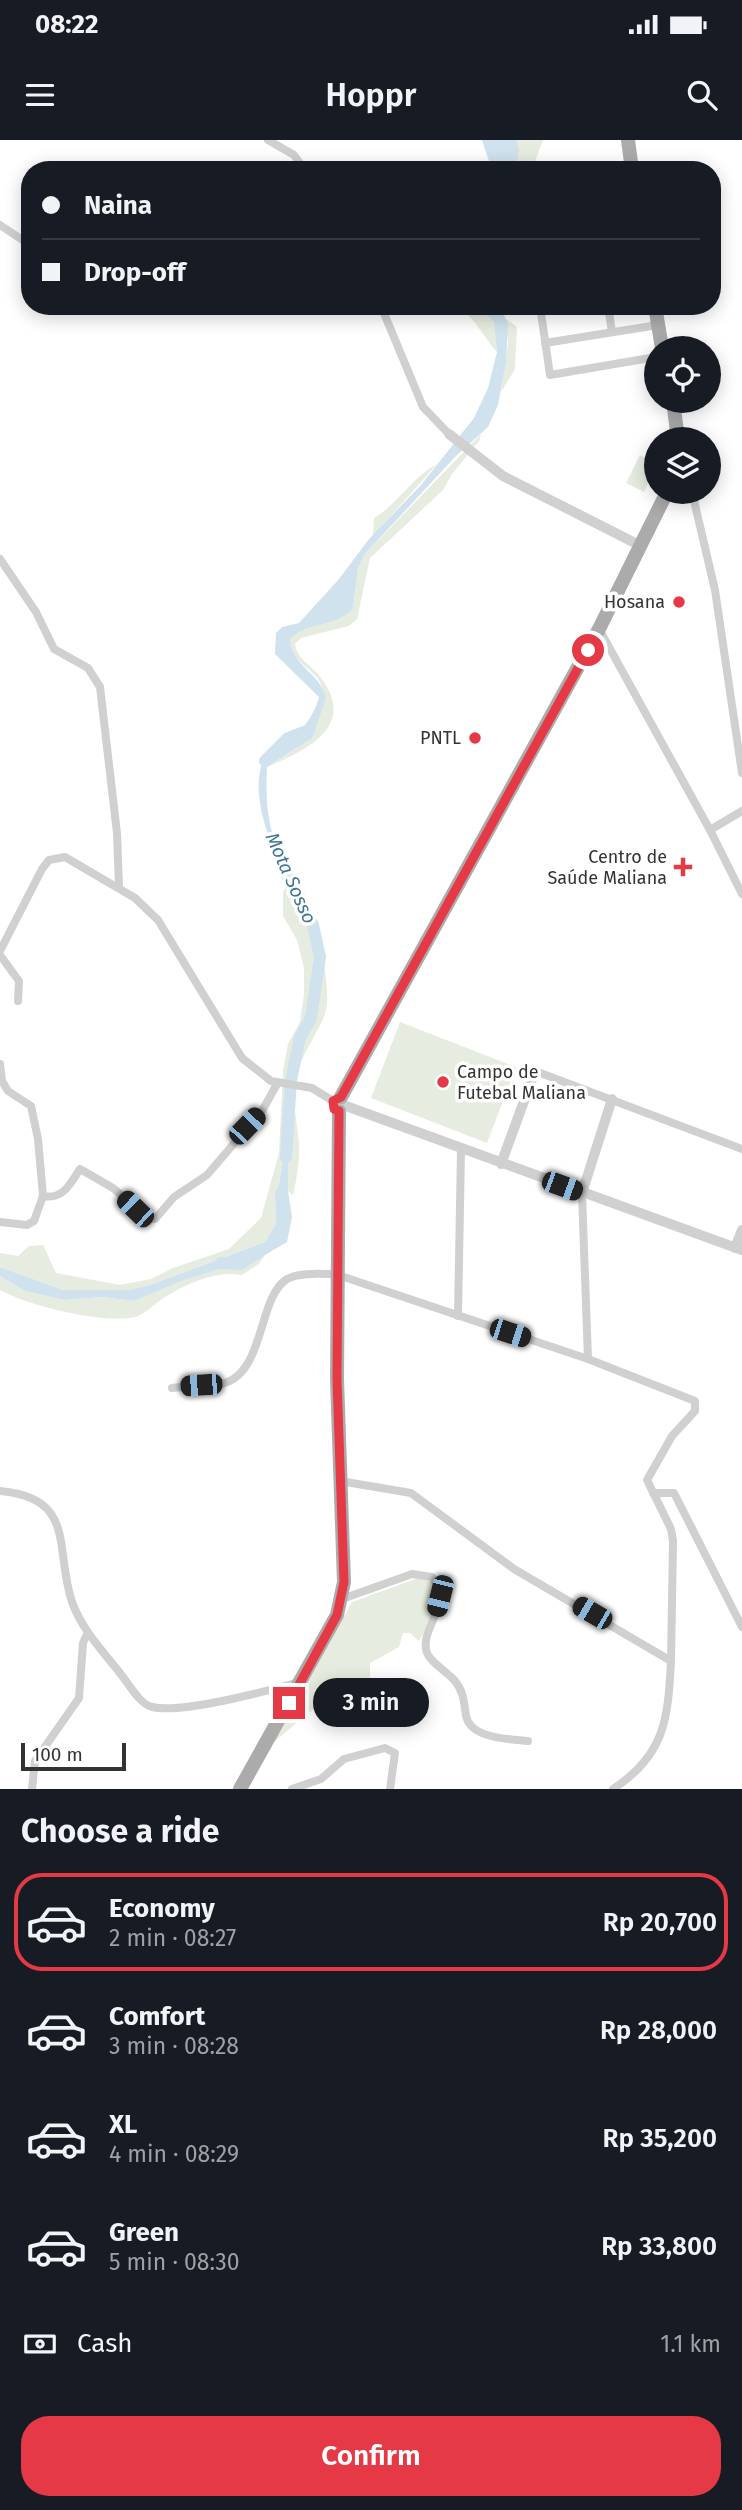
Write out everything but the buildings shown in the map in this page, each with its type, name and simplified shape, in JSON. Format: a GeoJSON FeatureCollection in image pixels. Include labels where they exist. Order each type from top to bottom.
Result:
{"type":"FeatureCollection","features":[{"type":"Feature","properties":{"kind":"main road"},"geometry":{"type":"LineString","coordinates":[[628,140],[631,161]]}},
{"type":"Feature","properties":{"kind":"main road"},"geometry":{"type":"LineString","coordinates":[[656,315],[660,336]]}},
{"type":"Feature","properties":{"kind":"main road"},"geometry":{"type":"LineString","coordinates":[[240,1789],[337,1615],[342,1599],[344,1582],[335,1274],[340,1104],[599,629],[661,504]]}},
{"type":"Feature","properties":{"kind":"street"},"geometry":{"type":"LineString","coordinates":[[268,140],[294,155],[298,161]]}},
{"type":"Feature","properties":{"kind":"street"},"geometry":{"type":"LineString","coordinates":[[0,225],[21,239]]}},
{"type":"Feature","properties":{"kind":"street"},"geometry":{"type":"LineString","coordinates":[[385,315],[423,407],[449,434],[503,476],[641,546]]}},
{"type":"Feature","properties":{"kind":"street"},"geometry":{"type":"LineString","coordinates":[[541,315],[550,375],[644,359]]}},
{"type":"Feature","properties":{"kind":"street"},"geometry":{"type":"LineString","coordinates":[[609,315],[612,332]]}},
{"type":"Feature","properties":{"kind":"street"},"geometry":{"type":"LineString","coordinates":[[545,343],[658,325]]}},
{"type":"Feature","properties":{"kind":"street"},"geometry":{"type":"LineString","coordinates":[[695,504],[715,590],[742,774]]}},
{"type":"Feature","properties":{"kind":"street"},"geometry":{"type":"LineString","coordinates":[[0,559],[36,612],[54,649],[88,668],[100,687],[105,714],[119,887]]}},
{"type":"Feature","properties":{"kind":"street"},"geometry":{"type":"LineString","coordinates":[[599,629],[710,830],[742,894]]}},
{"type":"Feature","properties":{"kind":"street"},"geometry":{"type":"LineString","coordinates":[[732,705],[742,703]]}},
{"type":"Feature","properties":{"kind":"street"},"geometry":{"type":"LineString","coordinates":[[710,830],[742,810]]}},
{"type":"Feature","properties":{"kind":"street"},"geometry":{"type":"LineString","coordinates":[[18,1001],[19,981],[0,953],[49,860],[65,857],[119,887],[158,920],[242,1058],[277,1084],[312,1088],[340,1104],[461,1150],[739,1249],[742,1230]]}},
{"type":"Feature","properties":{"kind":"street"},"geometry":{"type":"LineString","coordinates":[[0,1064],[2,1081],[8,1091],[30,1106],[38,1139],[43,1196],[34,1220],[27,1225],[0,1222]]}},
{"type":"Feature","properties":{"kind":"street"},"geometry":{"type":"LineString","coordinates":[[501,1164],[535,1071],[742,1149]]}},
{"type":"Feature","properties":{"kind":"street"},"geometry":{"type":"LineString","coordinates":[[43,1196],[54,1198],[61,1195],[80,1169],[113,1188],[149,1219],[155,1219],[183,1189],[206,1175],[262,1111],[277,1084]]}},
{"type":"Feature","properties":{"kind":"street"},"geometry":{"type":"LineString","coordinates":[[588,1359],[583,1193],[612,1099]]}},
{"type":"Feature","properties":{"kind":"street"},"geometry":{"type":"LineString","coordinates":[[458,1316],[461,1150]]}},
{"type":"Feature","properties":{"kind":"street"},"geometry":{"type":"LineString","coordinates":[[172,1388],[226,1383],[236,1377],[249,1362],[281,1284],[298,1275],[335,1274],[588,1359],[695,1401],[695,1411],[672,1436],[648,1474],[673,1541],[667,1722],[653,1749],[633,1776],[613,1789]]}},
{"type":"Feature","properties":{"kind":"street"},"geometry":{"type":"LineString","coordinates":[[340,1481],[411,1493],[514,1569],[671,1661]]}},
{"type":"Feature","properties":{"kind":"street"},"geometry":{"type":"LineString","coordinates":[[0,1491],[36,1498],[56,1521],[72,1601],[87,1634],[146,1705],[165,1709],[256,1694],[301,1682]]}},
{"type":"Feature","properties":{"kind":"street"},"geometry":{"type":"LineString","coordinates":[[653,1493],[674,1493],[742,1627]]}},
{"type":"Feature","properties":{"kind":"street"},"geometry":{"type":"LineString","coordinates":[[342,1599],[412,1574],[432,1577],[440,1596],[426,1644],[426,1653],[461,1690],[468,1724],[472,1728],[502,1738],[528,1741]]}},
{"type":"Feature","properties":{"kind":"street"},"geometry":{"type":"LineString","coordinates":[[32,1789],[35,1762],[79,1698],[83,1643],[87,1634]]}},
{"type":"Feature","properties":{"kind":"street"},"geometry":{"type":"LineString","coordinates":[[292,1789],[321,1779],[344,1759],[385,1748],[395,1753],[390,1789]]}},
{"type":"Feature","properties":{"kind":"shaded area"},"geometry":{"type":"Polygon","coordinates":[[[517,140],[543,140],[535,161],[517,161],[517,140]]]}},
{"type":"Feature","properties":{"kind":"shaded area"},"geometry":{"type":"Polygon","coordinates":[[[467,315],[488,315],[494,321],[497,352],[467,315]]]}},
{"type":"Feature","properties":{"kind":"shaded area"},"geometry":{"type":"Polygon","coordinates":[[[505,318],[517,327],[515,369],[501,392],[508,343],[505,318]]]}},
{"type":"Feature","properties":{"kind":"shaded area"},"geometry":{"type":"Polygon","coordinates":[[[481,434],[479,441],[452,474],[443,490],[370,558],[357,619],[349,626],[301,638],[295,644],[302,659],[321,678],[331,695],[334,710],[330,723],[311,745],[267,767],[297,748],[326,698],[316,676],[295,656],[289,639],[304,629],[338,619],[353,609],[358,568],[364,555],[481,434]]]}},
{"type":"Feature","properties":{"kind":"shaded area"},"geometry":{"type":"Polygon","coordinates":[[[640,455],[644,458],[644,492],[626,483],[640,455]]]}},
{"type":"Feature","properties":{"kind":"shaded area"},"geometry":{"type":"Polygon","coordinates":[[[437,464],[373,536],[374,518],[437,464]]]}},
{"type":"Feature","properties":{"kind":"shaded area"},"geometry":{"type":"Polygon","coordinates":[[[288,867],[296,877],[312,913],[327,982],[327,1001],[322,1022],[300,1065],[295,1083],[294,1105],[299,1148],[293,1195],[288,1191],[289,1147],[286,1142],[279,1185],[275,1192],[276,1225],[265,1242],[130,1290],[63,1290],[0,1267],[0,1253],[18,1256],[29,1246],[43,1245],[56,1273],[120,1285],[151,1279],[173,1268],[229,1249],[261,1218],[279,1153],[283,1071],[288,1044],[300,1022],[304,994],[304,968],[297,940],[283,916],[283,892],[288,883],[296,898],[288,867]]]}},
{"type":"Feature","properties":{"kind":"shaded area","name":"Campo de Futebal Maliana"},"geometry":{"type":"Polygon","coordinates":[[[400,1022],[516,1067],[487,1143],[371,1098],[400,1022]]]}},
{"type":"Feature","properties":{"kind":"shaded area"},"geometry":{"type":"Polygon","coordinates":[[[265,1255],[259,1264],[242,1275],[221,1275],[200,1280],[159,1301],[142,1314],[121,1319],[66,1312],[29,1302],[0,1290],[0,1276],[25,1291],[65,1300],[102,1297],[134,1301],[180,1281],[265,1255]]]}},
{"type":"Feature","properties":{"kind":"shaded area"},"geometry":{"type":"Polygon","coordinates":[[[421,1577],[431,1582],[433,1605],[427,1627],[419,1641],[410,1633],[403,1633],[399,1647],[370,1663],[370,1677],[365,1683],[339,1693],[307,1714],[273,1743],[352,1602],[421,1577]]]}},
{"type":"Feature","properties":{"kind":"water"},"geometry":{"type":"Polygon","coordinates":[[[482,140],[517,140],[517,161],[489,161],[482,140]]]}},
{"type":"Feature","properties":{"kind":"water"},"geometry":{"type":"Polygon","coordinates":[[[487,315],[504,315],[508,324],[506,362],[498,405],[488,427],[455,457],[364,555],[358,568],[353,609],[338,619],[305,629],[290,639],[295,656],[318,682],[326,698],[312,738],[267,767],[269,821],[298,901],[266,828],[259,788],[260,770],[267,755],[284,745],[306,724],[319,697],[275,654],[276,633],[282,627],[299,623],[339,579],[369,539],[421,485],[474,418],[488,388],[497,352],[494,322],[487,315]]]}},
{"type":"Feature","properties":{"kind":"water"},"geometry":{"type":"Polygon","coordinates":[[[286,1141],[289,1147],[288,1191],[292,1217],[287,1242],[265,1255],[181,1281],[134,1301],[102,1297],[65,1300],[25,1291],[0,1276],[0,1267],[63,1290],[130,1290],[265,1242],[276,1224],[275,1192],[279,1185],[286,1141]]]}},
{"type":"Feature","properties":{"kind":"waterway","name":"Mota Sosso"},"geometry":{"type":"LineString","coordinates":[[265,761],[288,738],[309,730]]}},
{"type":"Feature","properties":{"kind":"waterway","name":"Mota Sosso"},"geometry":{"type":"LineString","coordinates":[[286,1157],[291,1080],[300,1038],[311,1018],[320,957],[313,925],[287,876]]}},
{"type":"Feature","properties":{"kind":"waterway","name":"Mota Sosso"},"geometry":{"type":"LineString","coordinates":[[221,1263],[240,1264],[259,1252]]}},
{"type":"Feature","properties":{"kind":"place","name":"Hosana"},"geometry":{"type":"Point","coordinates":[679,602]}},
{"type":"Feature","properties":{"kind":"place","name":"PNTL"},"geometry":{"type":"Point","coordinates":[475,738]}},
{"type":"Feature","properties":{"kind":"place","name":"Centro de Saúde Maliana"},"geometry":{"type":"Point","coordinates":[683,867]}},
{"type":"Feature","properties":{"kind":"place","name":"Campo de Futebal Maliana"},"geometry":{"type":"Point","coordinates":[443,1082]}},
{"type":"Feature","properties":{"kind":"route"},"geometry":{"type":"LineString","coordinates":[[289,1703],[337,1615],[344,1582],[335,1274],[339,1111],[334,1109],[332,1104],[335,1099],[341,1097],[370,1040],[588,650]]}}]}
